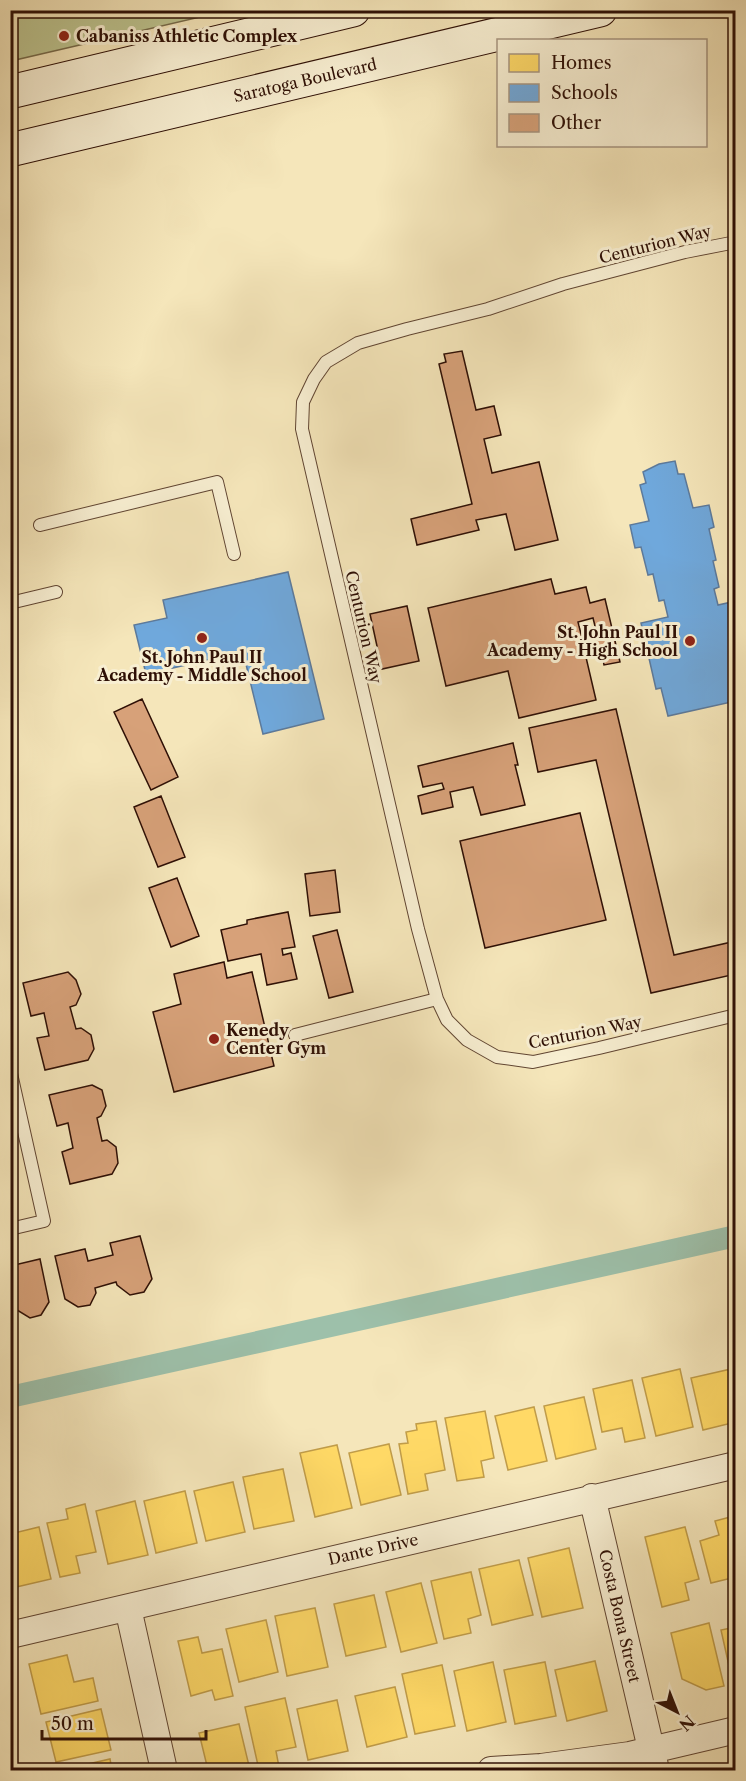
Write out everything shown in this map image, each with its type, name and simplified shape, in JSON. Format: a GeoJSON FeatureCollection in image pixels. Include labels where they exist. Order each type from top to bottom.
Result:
{"type":"FeatureCollection","features":[{"type":"Feature","properties":{"kind":"main road"},"geometry":{"type":"LineString","coordinates":[[10,92],[353,10]]}},
{"type":"Feature","properties":{"kind":"main road","name":"Saratoga Boulevard"},"geometry":{"type":"LineString","coordinates":[[10,150],[600,10]]}},
{"type":"Feature","properties":{"kind":"street","name":"Dante Drive"},"geometry":{"type":"LineString","coordinates":[[10,1635],[735,1464]]}},
{"type":"Feature","properties":{"kind":"street","name":"Costa Bona Street"},"geometry":{"type":"LineString","coordinates":[[592,1497],[654,1761]]}},
{"type":"Feature","properties":{"kind":"street"},"geometry":{"type":"LineString","coordinates":[[128,1608],[164,1770]]}},
{"type":"Feature","properties":{"kind":"street"},"geometry":{"type":"LineString","coordinates":[[491,1770],[654,1761],[735,1730]]}},
{"type":"Feature","properties":{"kind":"lane","name":"Centurion Way"},"geometry":{"type":"LineString","coordinates":[[735,242],[685,252],[563,284],[488,309],[407,328],[358,344],[326,362],[314,380],[303,402],[302,429],[412,907],[437,999],[447,1020],[467,1040],[497,1057],[533,1062],[735,1015]]}},
{"type":"Feature","properties":{"kind":"lane"},"geometry":{"type":"LineString","coordinates":[[40,525],[217,482],[234,554]]}},
{"type":"Feature","properties":{"kind":"lane"},"geometry":{"type":"LineString","coordinates":[[10,603],[56,592]]}},
{"type":"Feature","properties":{"kind":"lane"},"geometry":{"type":"LineString","coordinates":[[295,1035],[437,999]]}},
{"type":"Feature","properties":{"kind":"lane"},"geometry":{"type":"LineString","coordinates":[[10,1069],[44,1221],[10,1229]]}},
{"type":"Feature","properties":{"kind":"green space","name":"Cabaniss Athletic Complex"},"geometry":{"type":"Polygon","coordinates":[[[11,10],[226,10],[226,11],[11,61],[11,10]]]}},
{"type":"Feature","properties":{"kind":"building: Homes"},"geometry":{"type":"Polygon","coordinates":[[[680,1369],[693,1427],[656,1436],[642,1378],[680,1369]]]}},
{"type":"Feature","properties":{"kind":"building: Homes"},"geometry":{"type":"Polygon","coordinates":[[[731,1369],[736,1386],[736,1422],[703,1430],[691,1378],[731,1369]]]}},
{"type":"Feature","properties":{"kind":"building: Homes"},"geometry":{"type":"Polygon","coordinates":[[[632,1380],[645,1438],[625,1442],[622,1428],[602,1432],[593,1389],[632,1380]]]}},
{"type":"Feature","properties":{"kind":"building: Homes"},"geometry":{"type":"Polygon","coordinates":[[[584,1397],[596,1449],[556,1459],[544,1406],[584,1397]]]}},
{"type":"Feature","properties":{"kind":"building: Homes"},"geometry":{"type":"Polygon","coordinates":[[[534,1407],[547,1461],[508,1470],[495,1416],[534,1407]]]}},
{"type":"Feature","properties":{"kind":"building: Homes"},"geometry":{"type":"Polygon","coordinates":[[[485,1411],[494,1458],[481,1461],[484,1477],[457,1481],[445,1418],[485,1411]]]}},
{"type":"Feature","properties":{"kind":"building: Homes"},"geometry":{"type":"Polygon","coordinates":[[[436,1421],[445,1470],[425,1474],[428,1490],[408,1494],[399,1444],[408,1443],[406,1432],[417,1430],[416,1424],[436,1421]]]}},
{"type":"Feature","properties":{"kind":"building: Homes"},"geometry":{"type":"Polygon","coordinates":[[[389,1444],[401,1495],[361,1505],[349,1453],[389,1444]]]}},
{"type":"Feature","properties":{"kind":"building: Homes"},"geometry":{"type":"Polygon","coordinates":[[[337,1445],[352,1508],[315,1517],[300,1453],[337,1445]]]}},
{"type":"Feature","properties":{"kind":"building: Homes"},"geometry":{"type":"Polygon","coordinates":[[[283,1469],[294,1521],[254,1529],[243,1477],[283,1469]]]}},
{"type":"Feature","properties":{"kind":"building: Homes"},"geometry":{"type":"Polygon","coordinates":[[[233,1482],[245,1532],[206,1541],[194,1491],[233,1482]]]}},
{"type":"Feature","properties":{"kind":"building: Homes"},"geometry":{"type":"Polygon","coordinates":[[[185,1491],[197,1543],[156,1553],[144,1501],[185,1491]]]}},
{"type":"Feature","properties":{"kind":"building: Homes"},"geometry":{"type":"Polygon","coordinates":[[[135,1501],[148,1555],[108,1564],[96,1511],[135,1501]]]}},
{"type":"Feature","properties":{"kind":"building: Homes"},"geometry":{"type":"Polygon","coordinates":[[[85,1504],[96,1552],[76,1556],[80,1573],[60,1577],[47,1523],[68,1519],[66,1509],[85,1504]]]}},
{"type":"Feature","properties":{"kind":"building: Homes"},"geometry":{"type":"Polygon","coordinates":[[[734,1516],[736,1577],[711,1583],[700,1541],[719,1535],[715,1521],[734,1516]]]}},
{"type":"Feature","properties":{"kind":"building: Homes"},"geometry":{"type":"Polygon","coordinates":[[[39,1527],[51,1579],[12,1588],[10,1534],[39,1527]]]}},
{"type":"Feature","properties":{"kind":"building: Homes"},"geometry":{"type":"Polygon","coordinates":[[[685,1527],[699,1579],[685,1583],[689,1600],[662,1607],[645,1537],[685,1527]]]}},
{"type":"Feature","properties":{"kind":"building: Homes"},"geometry":{"type":"Polygon","coordinates":[[[569,1548],[583,1608],[542,1617],[528,1558],[569,1548]]]}},
{"type":"Feature","properties":{"kind":"building: Homes"},"geometry":{"type":"Polygon","coordinates":[[[519,1560],[533,1615],[492,1625],[479,1569],[519,1560]]]}},
{"type":"Feature","properties":{"kind":"building: Homes"},"geometry":{"type":"Polygon","coordinates":[[[471,1572],[481,1615],[468,1619],[471,1633],[444,1639],[431,1581],[471,1572]]]}},
{"type":"Feature","properties":{"kind":"building: Homes"},"geometry":{"type":"Polygon","coordinates":[[[421,1583],[437,1643],[401,1652],[386,1592],[421,1583]]]}},
{"type":"Feature","properties":{"kind":"building: Homes"},"geometry":{"type":"Polygon","coordinates":[[[374,1595],[386,1647],[346,1656],[334,1604],[374,1595]]]}},
{"type":"Feature","properties":{"kind":"building: Homes"},"geometry":{"type":"Polygon","coordinates":[[[315,1608],[328,1667],[287,1676],[275,1616],[315,1608]]]}},
{"type":"Feature","properties":{"kind":"building: Homes"},"geometry":{"type":"Polygon","coordinates":[[[266,1620],[278,1672],[239,1682],[226,1629],[266,1620]]]}},
{"type":"Feature","properties":{"kind":"building: Homes"},"geometry":{"type":"Polygon","coordinates":[[[709,1623],[724,1686],[706,1690],[682,1679],[671,1633],[709,1623]]]}},
{"type":"Feature","properties":{"kind":"building: Homes"},"geometry":{"type":"Polygon","coordinates":[[[736,1627],[736,1683],[733,1684],[721,1630],[736,1627]]]}},
{"type":"Feature","properties":{"kind":"building: Homes"},"geometry":{"type":"Polygon","coordinates":[[[198,1637],[202,1653],[222,1649],[233,1696],[215,1700],[212,1690],[191,1696],[178,1641],[198,1637]]]}},
{"type":"Feature","properties":{"kind":"building: Homes"},"geometry":{"type":"Polygon","coordinates":[[[67,1655],[74,1682],[93,1678],[98,1701],[41,1714],[29,1664],[67,1655]]]}},
{"type":"Feature","properties":{"kind":"building: Homes"},"geometry":{"type":"Polygon","coordinates":[[[595,1661],[607,1711],[567,1721],[555,1670],[595,1661]]]}},
{"type":"Feature","properties":{"kind":"building: Homes"},"geometry":{"type":"Polygon","coordinates":[[[493,1662],[506,1722],[467,1731],[454,1671],[493,1662]]]}},
{"type":"Feature","properties":{"kind":"building: Homes"},"geometry":{"type":"Polygon","coordinates":[[[545,1662],[556,1716],[515,1724],[504,1670],[545,1662]]]}},
{"type":"Feature","properties":{"kind":"building: Homes"},"geometry":{"type":"Polygon","coordinates":[[[442,1665],[455,1726],[415,1734],[402,1674],[442,1665]]]}},
{"type":"Feature","properties":{"kind":"building: Homes"},"geometry":{"type":"Polygon","coordinates":[[[395,1687],[407,1737],[367,1747],[355,1696],[395,1687]]]}},
{"type":"Feature","properties":{"kind":"building: Homes"},"geometry":{"type":"Polygon","coordinates":[[[285,1698],[296,1747],[276,1751],[279,1767],[259,1770],[245,1707],[285,1698]]]}},
{"type":"Feature","properties":{"kind":"building: Homes"},"geometry":{"type":"Polygon","coordinates":[[[337,1700],[348,1751],[308,1760],[297,1709],[337,1700]]]}},
{"type":"Feature","properties":{"kind":"building: Homes"},"geometry":{"type":"Polygon","coordinates":[[[101,1709],[111,1750],[56,1762],[46,1722],[101,1709]]]}},
{"type":"Feature","properties":{"kind":"building: Homes"},"geometry":{"type":"Polygon","coordinates":[[[239,1724],[250,1770],[208,1770],[199,1733],[239,1724]]]}},
{"type":"Feature","properties":{"kind":"building: Homes"},"geometry":{"type":"Polygon","coordinates":[[[110,1759],[112,1770],[62,1770],[110,1759]]]}},
{"type":"Feature","properties":{"kind":"building: Schools"},"geometry":{"type":"Polygon","coordinates":[[[675,461],[678,474],[684,474],[693,508],[709,505],[714,527],[709,529],[716,560],[713,561],[719,587],[714,589],[718,605],[736,601],[736,701],[668,716],[661,688],[656,689],[641,623],[668,617],[664,600],[659,601],[653,574],[648,575],[641,547],[635,548],[630,525],[649,521],[640,485],[646,483],[643,472],[659,464],[675,461]]]}},
{"type":"Feature","properties":{"kind":"building: Schools"},"geometry":{"type":"Polygon","coordinates":[[[288,572],[324,719],[263,734],[243,652],[146,674],[134,625],[167,618],[163,600],[288,572]]]}},
{"type":"Feature","properties":{"kind":"building: Other"},"geometry":{"type":"Polygon","coordinates":[[[462,351],[476,410],[494,406],[501,435],[484,439],[492,473],[539,462],[558,540],[515,550],[506,514],[476,520],[479,530],[417,545],[411,519],[472,504],[439,364],[446,362],[444,354],[462,351]]]}},
{"type":"Feature","properties":{"kind":"building: Other"},"geometry":{"type":"Polygon","coordinates":[[[551,579],[555,594],[586,587],[590,603],[605,599],[620,662],[604,665],[601,650],[585,653],[596,700],[519,718],[508,671],[446,686],[428,608],[551,579]],[[593,618],[578,622],[582,638],[597,634],[593,618]]]}},
{"type":"Feature","properties":{"kind":"building: Other"},"geometry":{"type":"Polygon","coordinates":[[[407,606],[419,661],[382,669],[370,614],[407,606]]]}},
{"type":"Feature","properties":{"kind":"building: Other"},"geometry":{"type":"Polygon","coordinates":[[[142,699],[178,777],[151,790],[114,712],[142,699]]]}},
{"type":"Feature","properties":{"kind":"building: Other"},"geometry":{"type":"Polygon","coordinates":[[[616,709],[674,955],[736,941],[736,974],[651,993],[596,760],[538,772],[529,728],[616,709]]]}},
{"type":"Feature","properties":{"kind":"building: Other"},"geometry":{"type":"Polygon","coordinates":[[[513,743],[518,765],[515,765],[525,805],[481,815],[473,787],[450,792],[453,807],[422,814],[418,796],[444,789],[442,783],[423,787],[418,766],[513,743]]]}},
{"type":"Feature","properties":{"kind":"building: Other"},"geometry":{"type":"Polygon","coordinates":[[[161,796],[185,857],[158,867],[134,807],[161,796]]]}},
{"type":"Feature","properties":{"kind":"building: Other"},"geometry":{"type":"Polygon","coordinates":[[[580,813],[606,920],[485,948],[460,841],[580,813]]]}},
{"type":"Feature","properties":{"kind":"building: Other"},"geometry":{"type":"Polygon","coordinates":[[[335,870],[340,912],[310,916],[305,874],[335,870]]]}},
{"type":"Feature","properties":{"kind":"building: Other"},"geometry":{"type":"Polygon","coordinates":[[[177,878],[199,936],[171,947],[149,888],[177,878]]]}},
{"type":"Feature","properties":{"kind":"building: Other"},"geometry":{"type":"Polygon","coordinates":[[[288,912],[295,947],[282,949],[283,955],[291,953],[297,979],[267,985],[261,954],[228,961],[221,930],[247,924],[247,920],[288,912]]]}},
{"type":"Feature","properties":{"kind":"building: Other"},"geometry":{"type":"Polygon","coordinates":[[[337,930],[353,992],[329,998],[313,936],[337,930]]]}},
{"type":"Feature","properties":{"kind":"building: Other","name":"Kenedy Center Gym"},"geometry":{"type":"Polygon","coordinates":[[[224,962],[227,978],[252,972],[274,1066],[174,1092],[153,1012],[181,1004],[174,974],[224,962]]]}},
{"type":"Feature","properties":{"kind":"building: Other"},"geometry":{"type":"Polygon","coordinates":[[[68,972],[76,980],[81,994],[76,1005],[70,1007],[76,1029],[81,1028],[91,1035],[94,1049],[88,1060],[45,1070],[37,1038],[49,1036],[44,1013],[31,1016],[23,983],[68,972]]]}},
{"type":"Feature","properties":{"kind":"building: Other"},"geometry":{"type":"Polygon","coordinates":[[[92,1085],[102,1090],[106,1106],[101,1116],[97,1118],[102,1141],[107,1140],[116,1147],[118,1163],[112,1174],[70,1184],[62,1152],[73,1148],[68,1123],[57,1126],[49,1095],[92,1085]]]}},
{"type":"Feature","properties":{"kind":"building: Other"},"geometry":{"type":"Polygon","coordinates":[[[140,1236],[152,1279],[144,1292],[130,1295],[116,1282],[95,1288],[96,1293],[90,1305],[78,1307],[65,1299],[55,1256],[85,1249],[88,1261],[113,1255],[110,1243],[140,1236]]]}},
{"type":"Feature","properties":{"kind":"building: Other"},"geometry":{"type":"Polygon","coordinates":[[[40,1259],[49,1302],[41,1315],[30,1318],[17,1310],[16,1306],[10,1307],[10,1266],[40,1259]]]}},
{"type":"Feature","properties":{"kind":"waterway"},"geometry":{"type":"LineString","coordinates":[[10,1397],[736,1236]]}},
{"type":"Feature","properties":{"kind":"place","name":"Cabaniss Athletic Complex"},"geometry":{"type":"Point","coordinates":[64,36]}},
{"type":"Feature","properties":{"kind":"place","name":"St. John Paul II Academy - Middle School"},"geometry":{"type":"Point","coordinates":[202,638]}},
{"type":"Feature","properties":{"kind":"place","name":"St. John Paul II Academy - High School"},"geometry":{"type":"Point","coordinates":[690,641]}},
{"type":"Feature","properties":{"kind":"place","name":"Kenedy Center Gym"},"geometry":{"type":"Point","coordinates":[214,1039]}}]}
